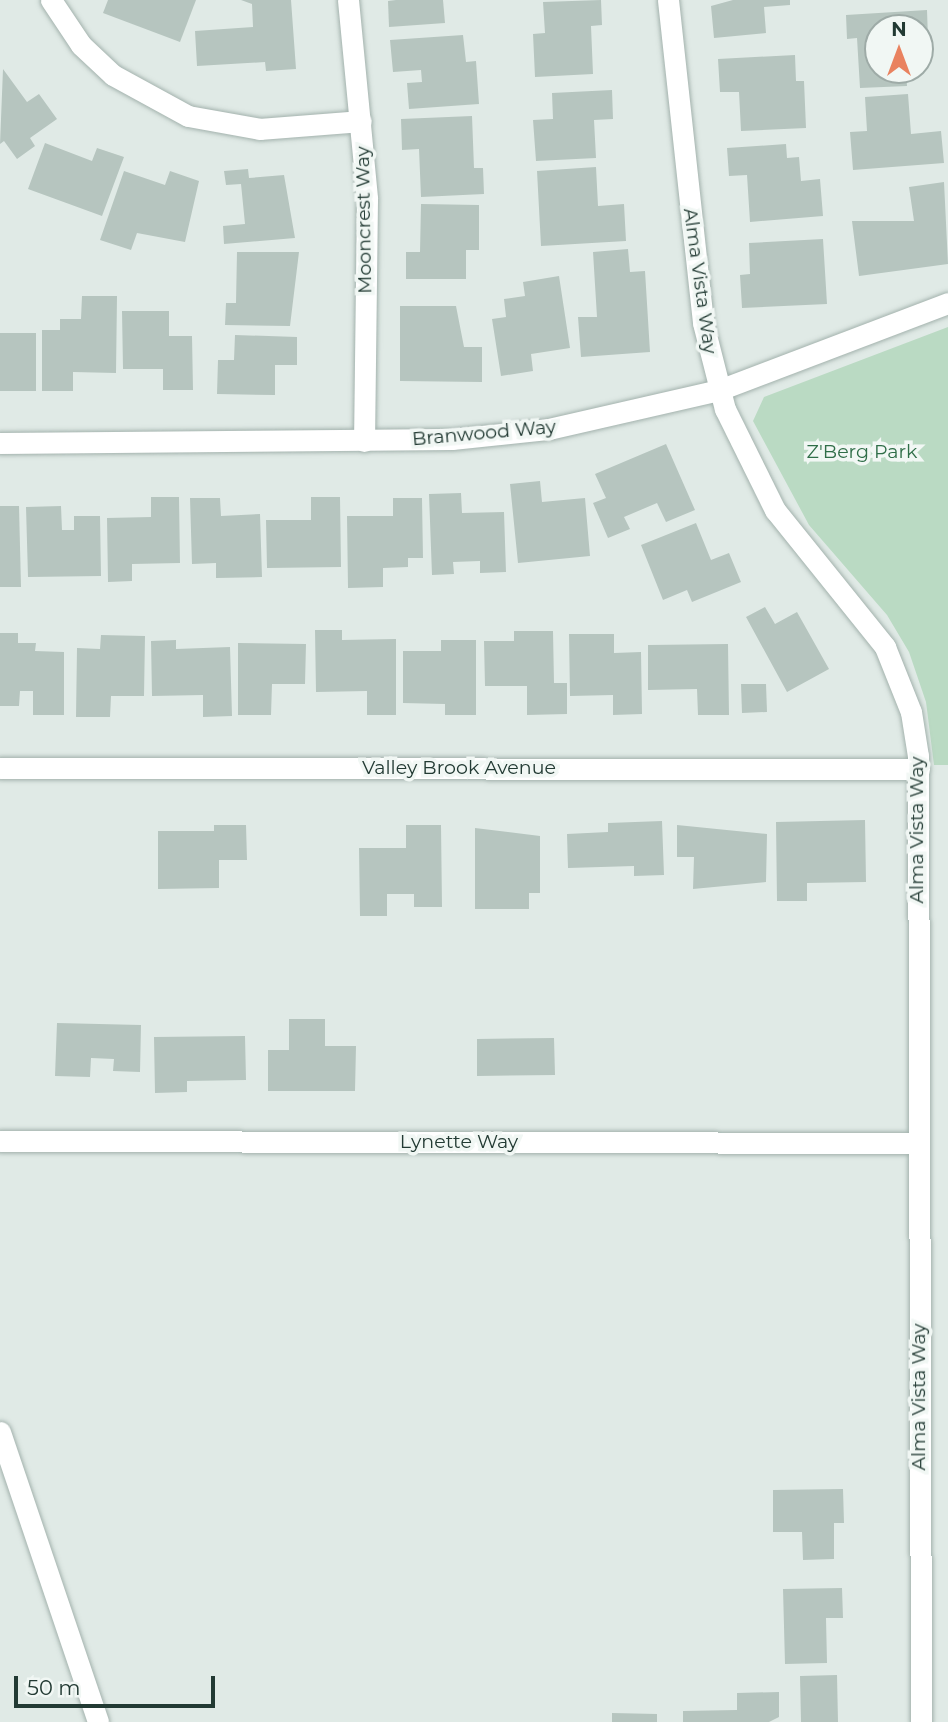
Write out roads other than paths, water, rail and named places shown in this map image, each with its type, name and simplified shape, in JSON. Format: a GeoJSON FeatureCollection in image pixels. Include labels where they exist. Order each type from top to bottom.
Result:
{"type":"FeatureCollection","features":[{"type":"Feature","properties":{"kind":"street"},"geometry":{"type":"LineString","coordinates":[[51,0],[81,45],[113,75],[188,116],[260,129],[361,121]]}},
{"type":"Feature","properties":{"kind":"street","name":"Mooncrest Way"},"geometry":{"type":"LineString","coordinates":[[348,0],[367,199],[364,441]]}},
{"type":"Feature","properties":{"kind":"street","name":"Alma Vista Way"},"geometry":{"type":"LineString","coordinates":[[668,0],[703,323],[719,390],[775,510],[891,659],[911,712],[919,769],[917,1143],[921,1722]]}},
{"type":"Feature","properties":{"kind":"street","name":"Branwood Way"},"geometry":{"type":"LineString","coordinates":[[0,443],[364,441],[549,429],[719,390],[948,303]]}},
{"type":"Feature","properties":{"kind":"street","name":"Valley Brook Avenue"},"geometry":{"type":"LineString","coordinates":[[0,768],[919,769]]}},
{"type":"Feature","properties":{"kind":"street","name":"Lynette Way"},"geometry":{"type":"LineString","coordinates":[[0,1141],[917,1143]]}},
{"type":"Feature","properties":{"kind":"street"},"geometry":{"type":"LineString","coordinates":[[0,1432],[98,1722]]}},
{"type":"Feature","properties":{"kind":"park label","name":"Z'Berg Park"},"geometry":{"type":"Point","coordinates":[862,452]}}]}
